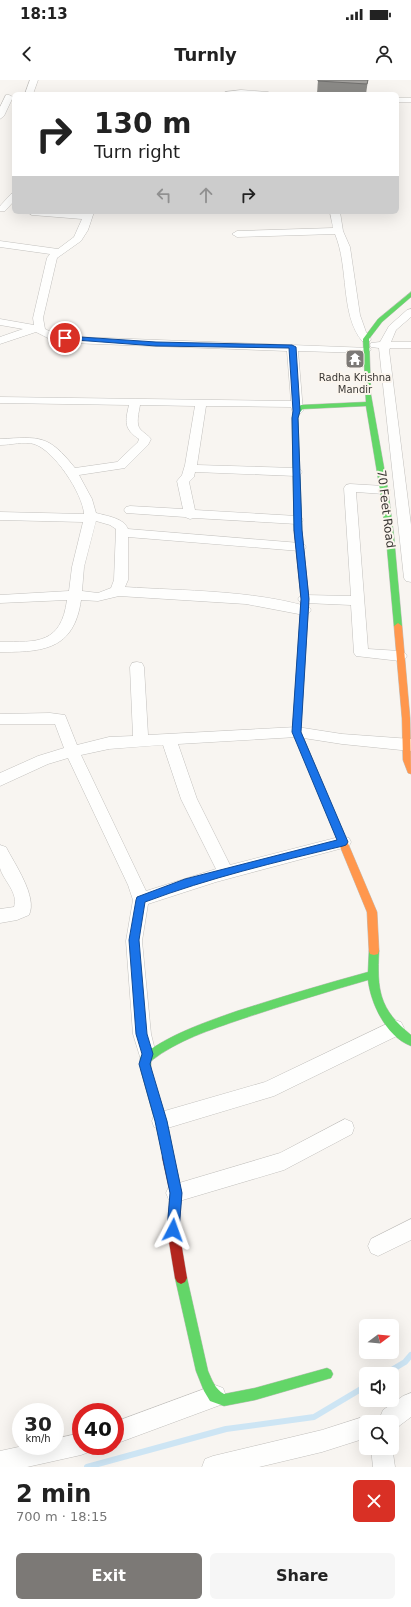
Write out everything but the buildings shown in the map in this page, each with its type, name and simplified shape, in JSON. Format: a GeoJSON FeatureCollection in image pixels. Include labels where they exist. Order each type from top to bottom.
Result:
{"type":"FeatureCollection","features":[{"type":"Feature","properties":{"kind":"street"},"geometry":{"type":"LineString","coordinates":[[30,92],[34,80]]}},
{"type":"Feature","properties":{"kind":"street"},"geometry":{"type":"LineString","coordinates":[[229,92],[230,83]]}},
{"type":"Feature","properties":{"kind":"street"},"geometry":{"type":"LineString","coordinates":[[0,97],[12,97]]}},
{"type":"Feature","properties":{"kind":"street"},"geometry":{"type":"LineString","coordinates":[[0,116],[12,97]]}},
{"type":"Feature","properties":{"kind":"street"},"geometry":{"type":"LineString","coordinates":[[399,100],[411,100]]}},
{"type":"Feature","properties":{"kind":"street"},"geometry":{"type":"LineString","coordinates":[[1,209],[12,198]]}},
{"type":"Feature","properties":{"kind":"street"},"geometry":{"type":"LineString","coordinates":[[1,209],[12,210]]}},
{"type":"Feature","properties":{"kind":"street"},"geometry":{"type":"LineString","coordinates":[[37,327],[52,258],[58,252],[78,240],[88,215],[71,214]]}},
{"type":"Feature","properties":{"kind":"street"},"geometry":{"type":"LineString","coordinates":[[335,214],[338,231],[345,247],[355,315],[366,344]]}},
{"type":"Feature","properties":{"kind":"street"},"geometry":{"type":"LineString","coordinates":[[237,234],[338,231]]}},
{"type":"Feature","properties":{"kind":"street"},"geometry":{"type":"LineString","coordinates":[[0,244],[58,252]]}},
{"type":"Feature","properties":{"kind":"street"},"geometry":{"type":"LineString","coordinates":[[366,344],[373,328],[411,294]]}},
{"type":"Feature","properties":{"kind":"street"},"geometry":{"type":"LineString","coordinates":[[384,346],[387,335],[391,329],[411,312]]}},
{"type":"Feature","properties":{"kind":"street"},"geometry":{"type":"LineString","coordinates":[[0,322],[37,327],[44,333],[51,336],[156,344],[292,347],[366,344],[384,346],[411,345]]}},
{"type":"Feature","properties":{"kind":"street"},"geometry":{"type":"LineString","coordinates":[[0,341],[37,327]]}},
{"type":"Feature","properties":{"kind":"street","name":"70 Feet Road"},"geometry":{"type":"LineString","coordinates":[[366,344],[369,404],[384,490],[390,537],[409,745],[407,760],[411,771]]}},
{"type":"Feature","properties":{"kind":"street","name":"70 Feet Road"},"geometry":{"type":"LineString","coordinates":[[384,346],[411,578]]}},
{"type":"Feature","properties":{"kind":"street"},"geometry":{"type":"LineString","coordinates":[[292,347],[297,407],[295,418],[296,472],[304,605],[296,732],[372,912],[374,931],[372,975],[373,991],[379,1006],[388,1021],[411,1041]]}},
{"type":"Feature","properties":{"kind":"street"},"geometry":{"type":"LineString","coordinates":[[0,400],[201,402],[297,407],[369,404]]}},
{"type":"Feature","properties":{"kind":"street"},"geometry":{"type":"LineString","coordinates":[[72,472],[121,465],[144,443],[145,439],[143,436],[135,432],[133,427],[135,402]]}},
{"type":"Feature","properties":{"kind":"street"},"geometry":{"type":"LineString","coordinates":[[190,515],[183,482],[188,477],[191,465],[201,402]]}},
{"type":"Feature","properties":{"kind":"street"},"geometry":{"type":"LineString","coordinates":[[0,442],[39,442],[49,449],[72,472],[88,505],[90,516],[78,566],[75,595],[69,622],[65,630],[59,636],[38,644],[0,648]]}},
{"type":"Feature","properties":{"kind":"street"},"geometry":{"type":"LineString","coordinates":[[191,465],[193,468],[198,469],[296,472]]}},
{"type":"Feature","properties":{"kind":"street"},"geometry":{"type":"LineString","coordinates":[[384,490],[350,488],[361,654],[400,656]]}},
{"type":"Feature","properties":{"kind":"street"},"geometry":{"type":"LineString","coordinates":[[130,510],[190,515],[298,520]]}},
{"type":"Feature","properties":{"kind":"street"},"geometry":{"type":"LineString","coordinates":[[0,516],[90,516],[118,523],[122,528],[123,533],[121,580],[117,591]]}},
{"type":"Feature","properties":{"kind":"street"},"geometry":{"type":"LineString","coordinates":[[123,533],[300,547]]}},
{"type":"Feature","properties":{"kind":"street"},"geometry":{"type":"LineString","coordinates":[[0,599],[75,595],[106,596],[117,591],[304,605],[357,601]]}},
{"type":"Feature","properties":{"kind":"street"},"geometry":{"type":"LineString","coordinates":[[138,667],[141,741]]}},
{"type":"Feature","properties":{"kind":"street"},"geometry":{"type":"LineString","coordinates":[[0,719],[60,719],[68,737],[72,752],[136,885],[140,900],[134,940],[141,1027],[147,1054],[145,1064],[161,1121],[176,1193],[173,1230],[181,1280],[202,1371],[208,1387],[215,1396],[224,1400],[233,1399],[327,1374]]}},
{"type":"Feature","properties":{"kind":"street"},"geometry":{"type":"LineString","coordinates":[[0,780],[43,760],[109,743],[296,732],[342,739],[409,745]]}},
{"type":"Feature","properties":{"kind":"street"},"geometry":{"type":"LineString","coordinates":[[169,739],[179,773],[189,799],[226,872]]}},
{"type":"Feature","properties":{"kind":"street"},"geometry":{"type":"LineString","coordinates":[[140,900],[185,883],[343,842]]}},
{"type":"Feature","properties":{"kind":"street"},"geometry":{"type":"LineString","coordinates":[[0,851],[4,863],[22,893],[24,904],[23,910],[17,913],[0,916]]}},
{"type":"Feature","properties":{"kind":"street"},"geometry":{"type":"LineString","coordinates":[[147,1054],[163,1044],[225,1020],[372,975]]}},
{"type":"Feature","properties":{"kind":"street"},"geometry":{"type":"LineString","coordinates":[[161,1121],[268,1090],[395,1028]]}},
{"type":"Feature","properties":{"kind":"street"},"geometry":{"type":"LineString","coordinates":[[176,1193],[284,1161],[345,1128]]}},
{"type":"Feature","properties":{"kind":"street"},"geometry":{"type":"LineString","coordinates":[[378,1246],[411,1229]]}},
{"type":"Feature","properties":{"kind":"street"},"geometry":{"type":"LineString","coordinates":[[124,1430],[215,1396]]}},
{"type":"Feature","properties":{"kind":"street"},"geometry":{"type":"LineString","coordinates":[[395,1415],[411,1404]]}},
{"type":"Feature","properties":{"kind":"street"},"geometry":{"type":"LineString","coordinates":[[213,1467],[322,1441],[359,1429]]}},
{"type":"Feature","properties":{"kind":"street"},"geometry":{"type":"LineString","coordinates":[[0,1462],[72,1446]]}},
{"type":"Feature","properties":{"kind":"street"},"geometry":{"type":"LineString","coordinates":[[383,1455],[384,1467]]}},
{"type":"Feature","properties":{"kind":"waterway"},"geometry":{"type":"LineString","coordinates":[[397,1367],[405,1362],[411,1355]]}},
{"type":"Feature","properties":{"kind":"waterway"},"geometry":{"type":"LineString","coordinates":[[87,1467],[226,1429],[314,1417],[359,1390]]}},
{"type":"Feature","properties":{"kind":"traffic: fast"},"geometry":{"type":"LineString","coordinates":[[398,626],[384,490],[368,395],[366,339],[374,326],[411,294]]}},
{"type":"Feature","properties":{"kind":"traffic: fast"},"geometry":{"type":"LineString","coordinates":[[298,531],[295,418],[297,411],[301,407],[369,404]]}},
{"type":"Feature","properties":{"kind":"traffic: fast"},"geometry":{"type":"LineString","coordinates":[[374,951],[373,979],[378,1002],[390,1022],[411,1041]]}},
{"type":"Feature","properties":{"kind":"traffic: fast"},"geometry":{"type":"LineString","coordinates":[[168,1157],[161,1121],[146,1071],[145,1059],[165,1045],[198,1030],[249,1012],[372,975]]}},
{"type":"Feature","properties":{"kind":"traffic: fast"},"geometry":{"type":"LineString","coordinates":[[181,1278],[202,1371],[208,1387],[215,1396],[224,1400],[255,1394],[327,1374]]}},
{"type":"Feature","properties":{"kind":"traffic: slow"},"geometry":{"type":"LineString","coordinates":[[398,626],[406,718],[407,760],[411,771]]}},
{"type":"Feature","properties":{"kind":"traffic: slow"},"geometry":{"type":"LineString","coordinates":[[297,725],[297,732],[372,912],[374,951]]}},
{"type":"Feature","properties":{"kind":"traffic: jam"},"geometry":{"type":"LineString","coordinates":[[297,725],[305,599],[298,531]]}},
{"type":"Feature","properties":{"kind":"traffic: jam"},"geometry":{"type":"LineString","coordinates":[[168,1157],[176,1193],[173,1230],[181,1278]]}},
{"type":"Feature","properties":{"kind":"place","name":"Radha Krishna Mandir"},"geometry":{"type":"Point","coordinates":[355,359]}},
{"type":"Feature","properties":{"kind":"route"},"geometry":{"type":"LineString","coordinates":[[65,338],[156,344],[292,347],[297,411],[295,418],[298,530],[305,599],[296,732],[343,842],[284,856],[185,883],[140,900],[134,940],[140,1019],[147,1054],[145,1059],[146,1071],[161,1121],[176,1193],[173,1215],[173,1230]]}}]}
